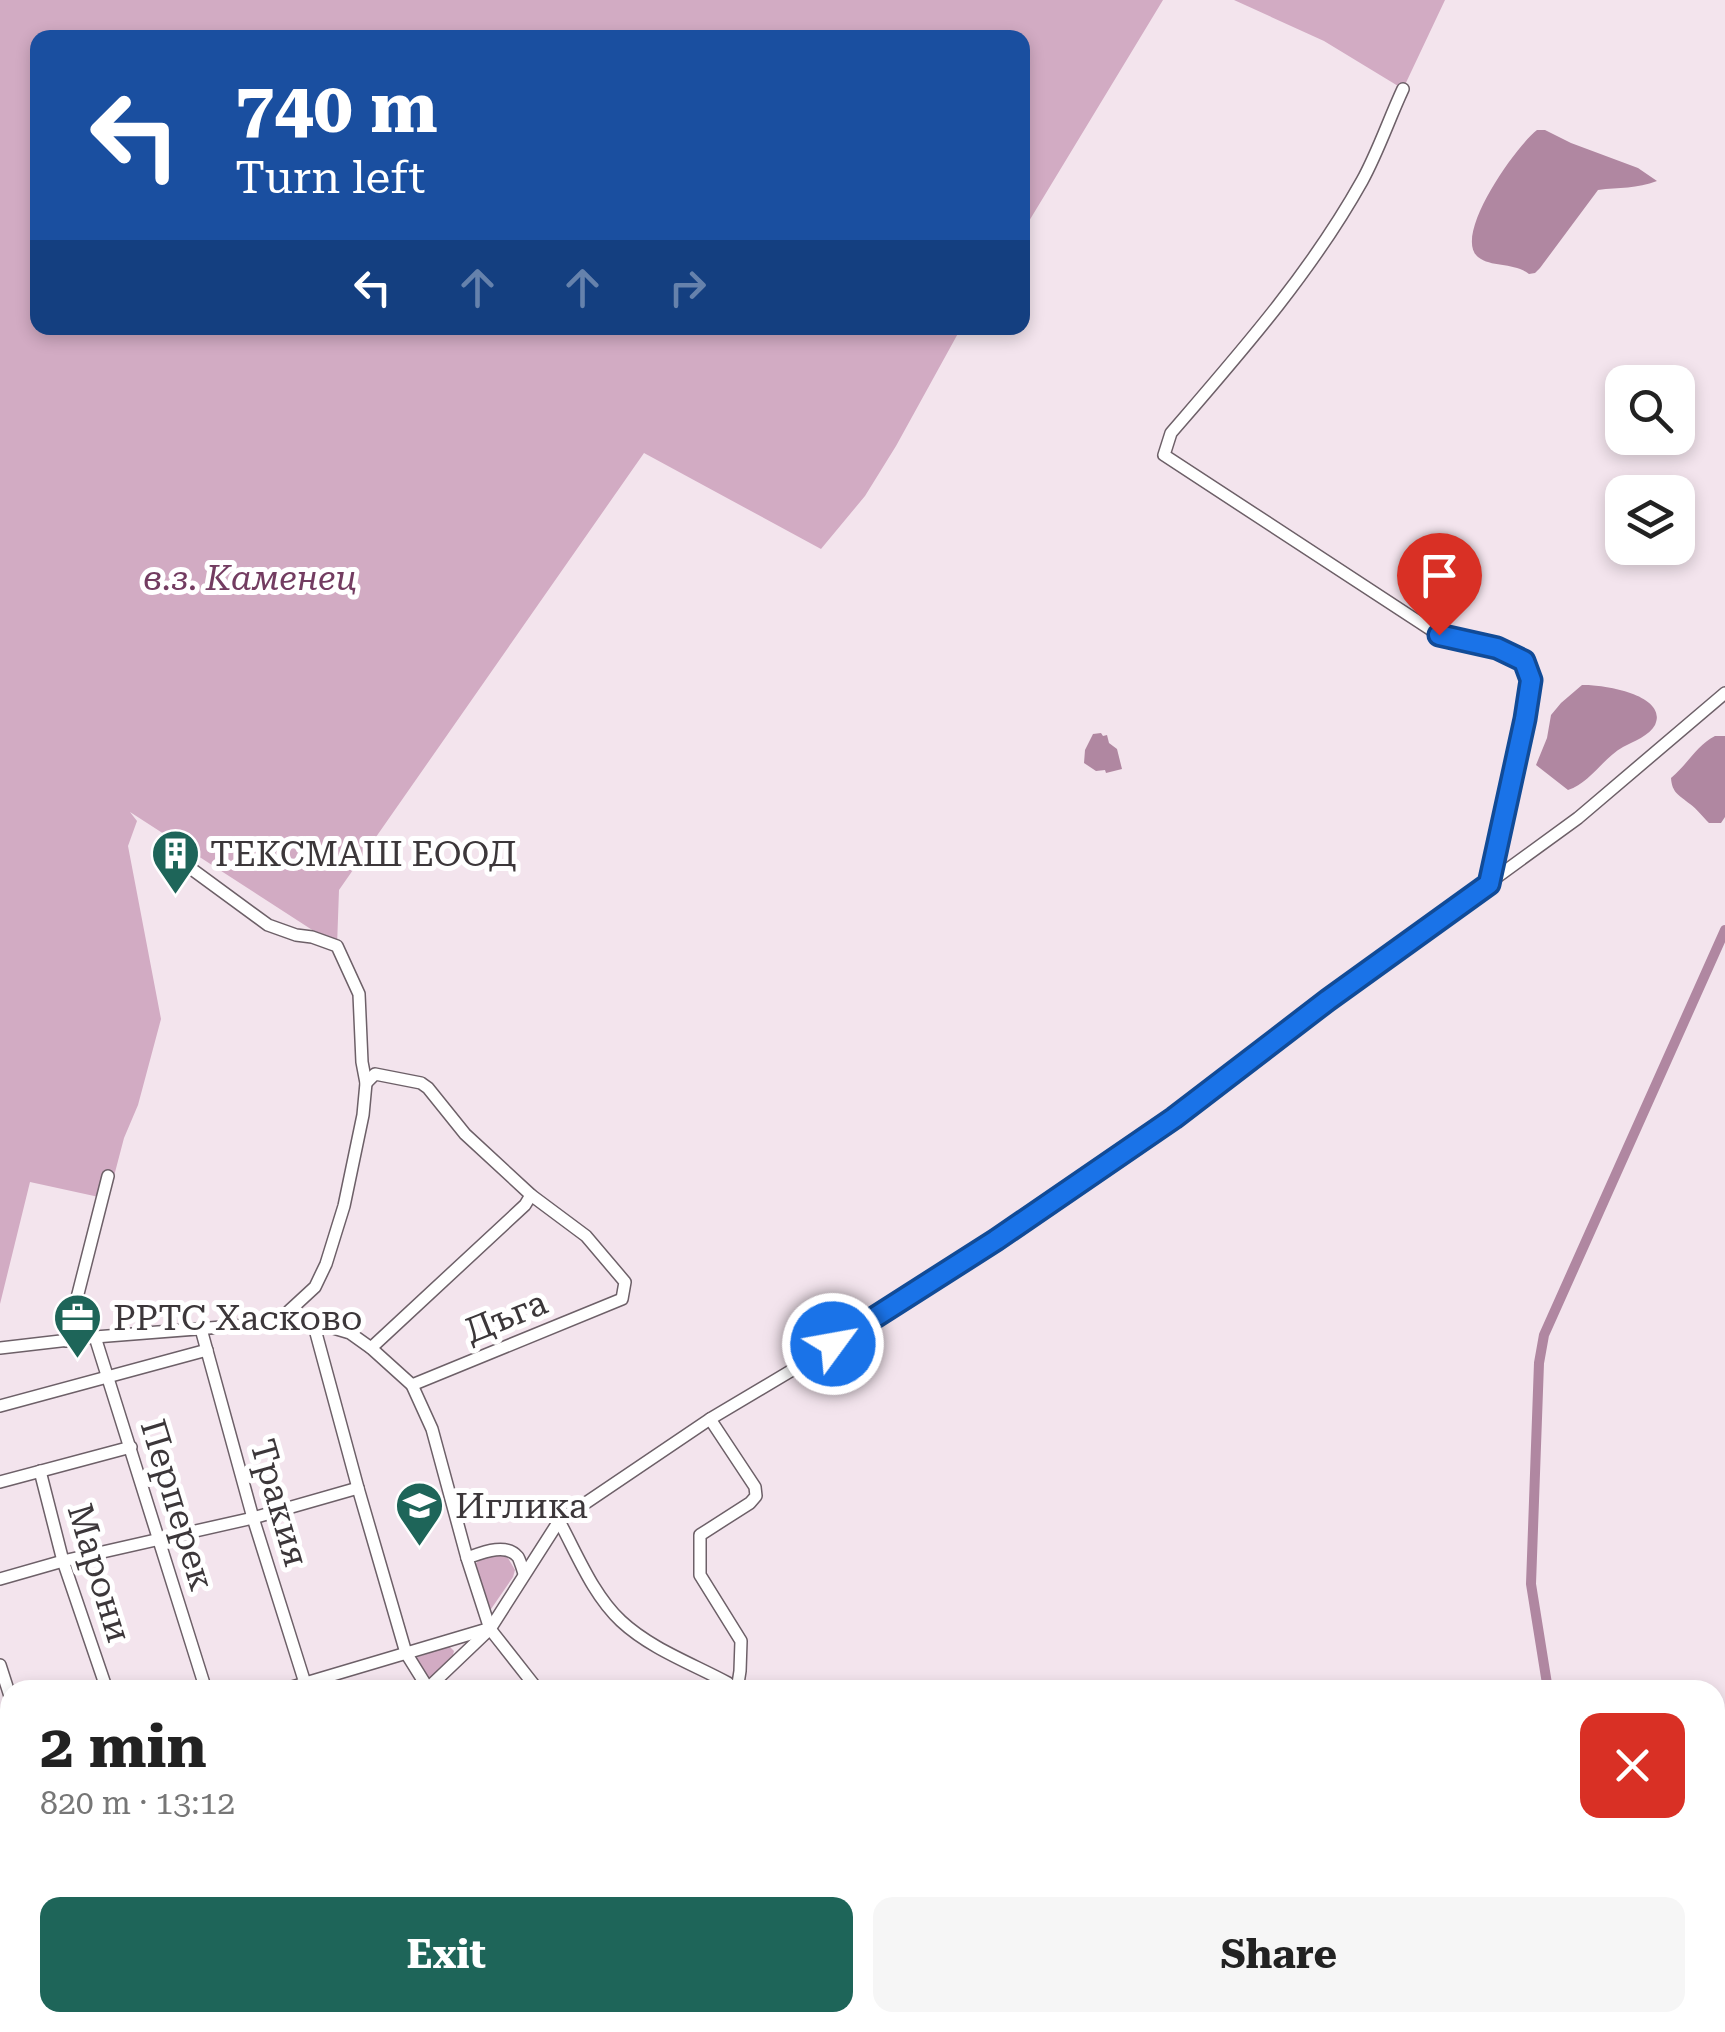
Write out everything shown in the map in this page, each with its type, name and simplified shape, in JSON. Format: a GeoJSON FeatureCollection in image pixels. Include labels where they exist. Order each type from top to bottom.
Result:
{"type":"FeatureCollection","features":[{"type":"Feature","properties":{"kind":"street"},"geometry":{"type":"LineString","coordinates":[[1403,89],[1364,178],[1307,269],[1171,433],[1164,456],[1439,635],[1497,648],[1524,661],[1531,680],[1525,719],[1489,884]]}},
{"type":"Feature","properties":{"kind":"street"},"geometry":{"type":"LineString","coordinates":[[436,1680],[490,1629],[559,1521],[710,1419],[996,1240],[1174,1118],[1578,818],[1725,693]]}},
{"type":"Feature","properties":{"kind":"street"},"geometry":{"type":"LineString","coordinates":[[178,859],[268,925],[337,946],[359,994],[366,1083],[354,1166],[333,1244],[315,1287],[289,1311],[286,1322]]}},
{"type":"Feature","properties":{"kind":"street"},"geometry":{"type":"LineString","coordinates":[[366,1083],[376,1074],[421,1083],[465,1134],[531,1196],[371,1348]]}},
{"type":"Feature","properties":{"kind":"street"},"geometry":{"type":"LineString","coordinates":[[66,1341],[108,1176]]}},
{"type":"Feature","properties":{"kind":"street","name":"Дъга"},"geometry":{"type":"LineString","coordinates":[[412,1385],[622,1299],[625,1282],[586,1236],[531,1196]]}},
{"type":"Feature","properties":{"kind":"street"},"geometry":{"type":"LineString","coordinates":[[0,1348],[286,1322],[313,1322],[350,1333],[412,1385],[432,1429],[490,1629],[530,1680]]}},
{"type":"Feature","properties":{"kind":"street"},"geometry":{"type":"LineString","coordinates":[[313,1322],[406,1653],[422,1680]]}},
{"type":"Feature","properties":{"kind":"street","name":"Тракия"},"geometry":{"type":"LineString","coordinates":[[200,1329],[253,1518],[305,1680]]}},
{"type":"Feature","properties":{"kind":"street","name":"Перперек"},"geometry":{"type":"LineString","coordinates":[[96,1337],[203,1680]]}},
{"type":"Feature","properties":{"kind":"street"},"geometry":{"type":"LineString","coordinates":[[0,1406],[207,1350]]}},
{"type":"Feature","properties":{"kind":"street"},"geometry":{"type":"LineString","coordinates":[[710,1419],[755,1487],[756,1496],[700,1535],[700,1576],[741,1641],[737,1680]]}},
{"type":"Feature","properties":{"kind":"street"},"geometry":{"type":"LineString","coordinates":[[0,1482],[131,1447]]}},
{"type":"Feature","properties":{"kind":"street","name":"Марони"},"geometry":{"type":"LineString","coordinates":[[40,1472],[64,1561],[104,1680]]}},
{"type":"Feature","properties":{"kind":"street"},"geometry":{"type":"LineString","coordinates":[[0,1579],[253,1518],[358,1488]]}},
{"type":"Feature","properties":{"kind":"street"},"geometry":{"type":"LineString","coordinates":[[559,1521],[601,1597],[619,1620],[645,1640],[722,1680]]}},
{"type":"Feature","properties":{"kind":"street"},"geometry":{"type":"LineString","coordinates":[[467,1558],[491,1550],[507,1550],[518,1557],[524,1574]]}},
{"type":"Feature","properties":{"kind":"street"},"geometry":{"type":"LineString","coordinates":[[327,1680],[490,1629]]}},
{"type":"Feature","properties":{"kind":"green space","name":"в.з. Каменец"},"geometry":{"type":"Polygon","coordinates":[[[0,0],[1163,0],[1030,219],[1030,30],[30,30],[30,335],[957,335],[865,496],[821,549],[644,453],[339,890],[337,946],[130,812],[137,821],[128,846],[161,1019],[108,1199],[30,1182],[0,1304],[0,0]]]}},
{"type":"Feature","properties":{"kind":"green space"},"geometry":{"type":"Polygon","coordinates":[[[1234,0],[1445,0],[1403,89],[1324,41],[1234,0]]]}},
{"type":"Feature","properties":{"kind":"green space"},"geometry":{"type":"Polygon","coordinates":[[[500,1554],[508,1558],[515,1570],[489,1612],[475,1564],[485,1556],[500,1554]]]}},
{"type":"Feature","properties":{"kind":"green space"},"geometry":{"type":"Polygon","coordinates":[[[449,1646],[453,1655],[429,1680],[415,1658],[449,1646]]]}},
{"type":"Feature","properties":{"kind":"shaded area"},"geometry":{"type":"Polygon","coordinates":[[[1537,130],[1638,168],[1657,181],[1598,190],[1540,268],[1529,274],[1490,263],[1478,257],[1472,246],[1473,231],[1490,192],[1515,154],[1537,130]]]}},
{"type":"Feature","properties":{"kind":"shaded area"},"geometry":{"type":"Polygon","coordinates":[[[1582,685],[1603,686],[1643,698],[1657,714],[1649,732],[1568,790],[1536,765],[1551,715],[1582,685]]]}},
{"type":"Feature","properties":{"kind":"shaded area"},"geometry":{"type":"Polygon","coordinates":[[[1101,733],[1117,749],[1122,769],[1106,773],[1084,763],[1093,734],[1101,733]]]}},
{"type":"Feature","properties":{"kind":"shaded area"},"geometry":{"type":"Polygon","coordinates":[[[1715,736],[1725,736],[1725,817],[1721,823],[1709,823],[1677,793],[1671,778],[1715,736]]]}},
{"type":"Feature","properties":{"kind":"waterway"},"geometry":{"type":"LineString","coordinates":[[1546,1680],[1531,1584],[1539,1363],[1544,1335],[1725,930]]}},
{"type":"Feature","properties":{"kind":"place","name":"ТЕКСМАШ ЕООД"},"geometry":{"type":"Point","coordinates":[175,896]}},
{"type":"Feature","properties":{"kind":"place","name":"РРТС Хасково"},"geometry":{"type":"Point","coordinates":[78,1360]}},
{"type":"Feature","properties":{"kind":"place","name":"Иглика"},"geometry":{"type":"Point","coordinates":[420,1548]}},
{"type":"Feature","properties":{"kind":"route"},"geometry":{"type":"LineString","coordinates":[[833,1344],[996,1240],[1174,1118],[1489,884],[1531,680],[1524,661],[1497,648],[1439,635]]}}]}
